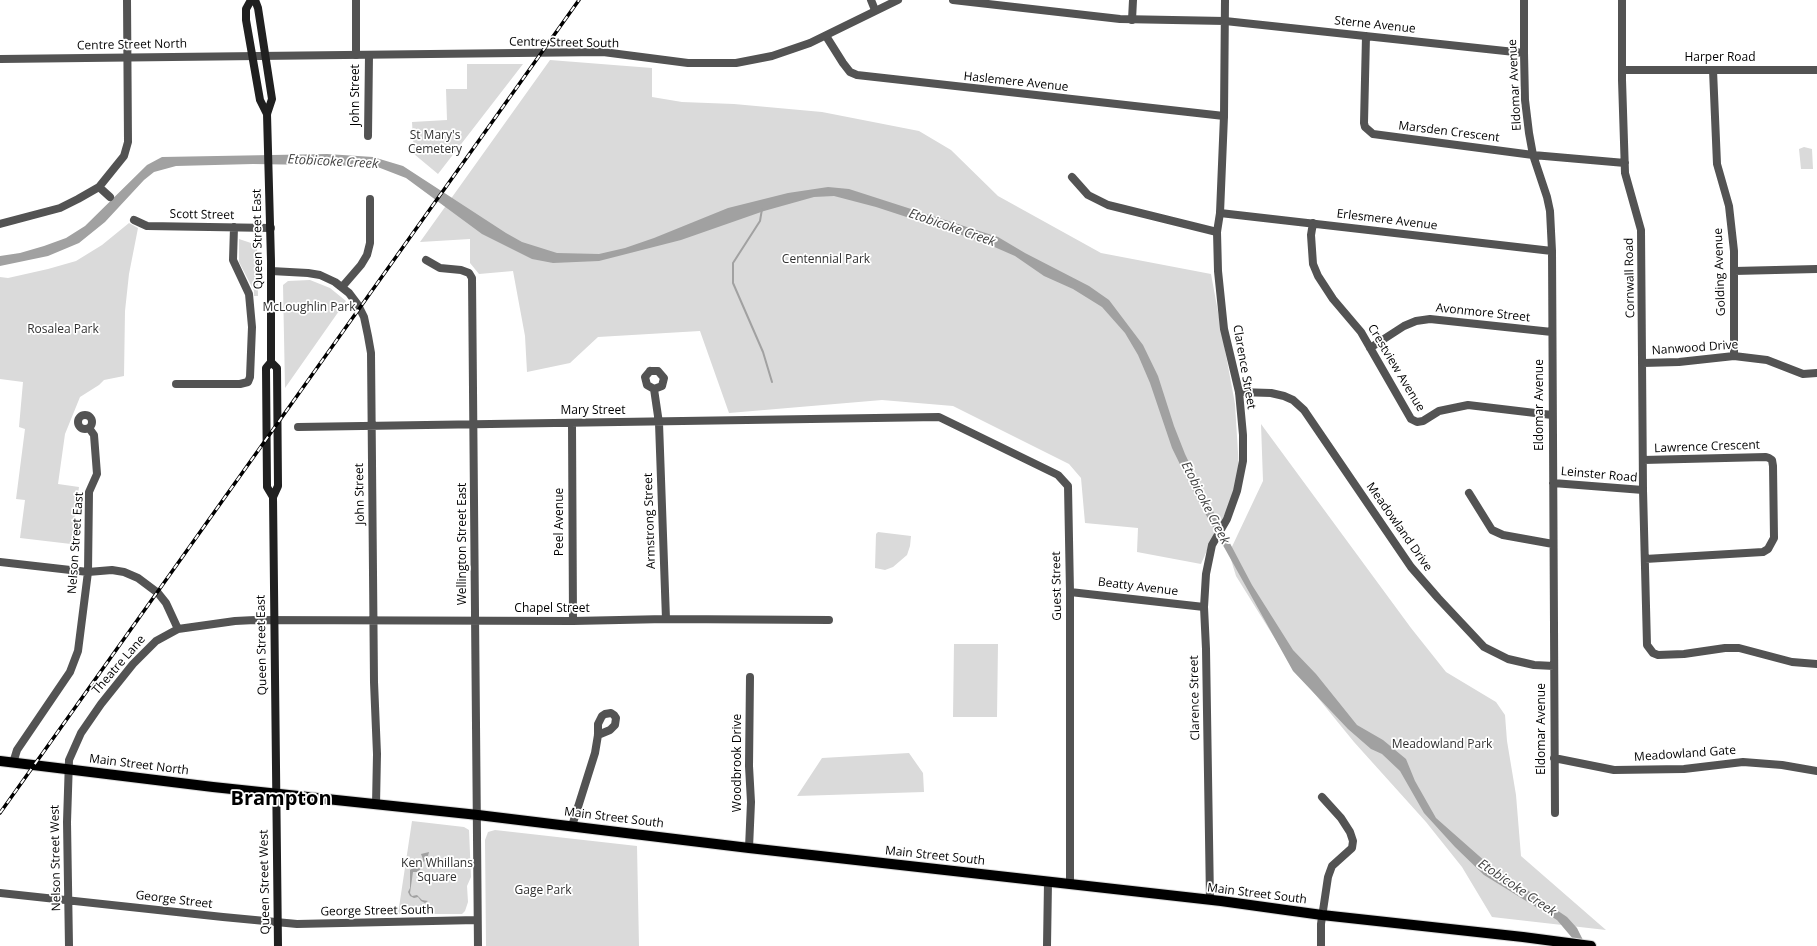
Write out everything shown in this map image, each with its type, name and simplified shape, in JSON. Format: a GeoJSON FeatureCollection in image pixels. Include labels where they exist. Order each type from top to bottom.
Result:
{"type":"FeatureCollection","features":[{"type":"Feature","properties":{"kind":"main road","name":"Queen Street East"},"geometry":{"type":"LineString","coordinates":[[251,0],[246,9],[252,55],[260,100],[267,114]]}},
{"type":"Feature","properties":{"kind":"main road","name":"Queen Street East"},"geometry":{"type":"LineString","coordinates":[[255,0],[258,8],[272,99],[267,114],[271,228],[271,362],[277,368],[278,486],[273,497],[276,794]]}},
{"type":"Feature","properties":{"kind":"main road","name":"Main Street North"},"geometry":{"type":"LineString","coordinates":[[0,761],[276,794]]}},
{"type":"Feature","properties":{"kind":"main road","name":"Main Street South"},"geometry":{"type":"LineString","coordinates":[[276,794],[478,815],[1591,946]]}},
{"type":"Feature","properties":{"kind":"main road","name":"Queen Street West"},"geometry":{"type":"LineString","coordinates":[[276,794],[278,946]]}},
{"type":"Feature","properties":{"kind":"street"},"geometry":{"type":"LineString","coordinates":[[0,224],[60,208],[99,186],[124,156],[128,142],[127,0]]}},
{"type":"Feature","properties":{"kind":"street","name":"John Street"},"geometry":{"type":"LineString","coordinates":[[356,0],[356,55]]}},
{"type":"Feature","properties":{"kind":"street"},"geometry":{"type":"LineString","coordinates":[[871,0],[875,10]]}},
{"type":"Feature","properties":{"kind":"street","name":"Centre Street South"},"geometry":{"type":"LineString","coordinates":[[265,55],[416,56],[603,52],[688,63],[736,63],[772,56],[826,36],[875,10],[898,0]]}},
{"type":"Feature","properties":{"kind":"street"},"geometry":{"type":"LineString","coordinates":[[953,0],[1132,20],[1225,21]]}},
{"type":"Feature","properties":{"kind":"street"},"geometry":{"type":"LineString","coordinates":[[1132,20],[1133,0]]}},
{"type":"Feature","properties":{"kind":"street","name":"Clarence Street"},"geometry":{"type":"LineString","coordinates":[[1210,900],[1204,607],[1206,574],[1212,545],[1227,519],[1237,491],[1243,461],[1243,435],[1239,392],[1224,329],[1218,271],[1217,232],[1220,213],[1224,116],[1226,0]]}},
{"type":"Feature","properties":{"kind":"street","name":"Eldomar Avenue"},"geometry":{"type":"LineString","coordinates":[[1524,0],[1525,100],[1529,133],[1550,211],[1552,251],[1555,813]]}},
{"type":"Feature","properties":{"kind":"street","name":"Cornwall Road"},"geometry":{"type":"LineString","coordinates":[[1622,0],[1622,70],[1625,173],[1641,230],[1643,490],[1647,645],[1653,653],[1658,655],[1684,654],[1725,648],[1739,648],[1792,662],[1817,664]]}},
{"type":"Feature","properties":{"kind":"street","name":"Sterne Avenue"},"geometry":{"type":"LineString","coordinates":[[1225,21],[1524,53]]}},
{"type":"Feature","properties":{"kind":"street","name":"Haslemere Avenue"},"geometry":{"type":"LineString","coordinates":[[826,36],[850,72],[857,75],[1224,116]]}},
{"type":"Feature","properties":{"kind":"street","name":"Marsden Crescent"},"geometry":{"type":"LineString","coordinates":[[1366,36],[1364,122],[1368,132],[1373,134],[1534,155],[1625,162]]}},
{"type":"Feature","properties":{"kind":"street","name":"Centre Street North"},"geometry":{"type":"LineString","coordinates":[[0,59],[265,55]]}},
{"type":"Feature","properties":{"kind":"street","name":"John Street"},"geometry":{"type":"LineString","coordinates":[[368,55],[368,136]]}},
{"type":"Feature","properties":{"kind":"street","name":"Harper Road"},"geometry":{"type":"LineString","coordinates":[[1622,70],[1817,70]]}},
{"type":"Feature","properties":{"kind":"street","name":"Golding Avenue"},"geometry":{"type":"LineString","coordinates":[[1713,70],[1717,164],[1729,206],[1734,272],[1734,356]]}},
{"type":"Feature","properties":{"kind":"street"},"geometry":{"type":"LineString","coordinates":[[1072,177],[1088,195],[1108,205],[1217,232]]}},
{"type":"Feature","properties":{"kind":"street"},"geometry":{"type":"LineString","coordinates":[[99,186],[110,197]]}},
{"type":"Feature","properties":{"kind":"street"},"geometry":{"type":"LineString","coordinates":[[342,287],[361,265],[367,255],[370,243],[370,199]]}},
{"type":"Feature","properties":{"kind":"street","name":"Erlesmere Avenue"},"geometry":{"type":"LineString","coordinates":[[1220,213],[1552,251]]}},
{"type":"Feature","properties":{"kind":"street","name":"Scott Street"},"geometry":{"type":"LineString","coordinates":[[134,220],[147,226],[271,228]]}},
{"type":"Feature","properties":{"kind":"street","name":"Crestview Avenue"},"geometry":{"type":"LineString","coordinates":[[1313,223],[1311,235],[1313,264],[1318,276],[1332,299],[1361,332],[1411,420],[1417,422],[1423,421],[1439,411],[1468,405],[1552,415]]}},
{"type":"Feature","properties":{"kind":"street"},"geometry":{"type":"LineString","coordinates":[[176,384],[240,384],[248,382],[250,377],[252,327],[249,294],[234,260],[234,227]]}},
{"type":"Feature","properties":{"kind":"street","name":"Wellington Street East"},"geometry":{"type":"LineString","coordinates":[[426,260],[440,268],[461,270],[469,273],[472,278],[478,946]]}},
{"type":"Feature","properties":{"kind":"street"},"geometry":{"type":"LineString","coordinates":[[1734,272],[1817,269]]}},
{"type":"Feature","properties":{"kind":"street","name":"John Street"},"geometry":{"type":"LineString","coordinates":[[271,271],[315,274],[330,279],[342,287],[352,297],[362,312],[368,336],[371,353],[370,426],[374,682],[377,754],[376,805]]}},
{"type":"Feature","properties":{"kind":"street","name":"Avonmore Street"},"geometry":{"type":"LineString","coordinates":[[1370,348],[1404,326],[1416,321],[1430,319],[1552,332]]}},
{"type":"Feature","properties":{"kind":"street","name":"Nanwood Drive"},"geometry":{"type":"LineString","coordinates":[[1643,363],[1679,362],[1734,356],[1768,360],[1803,374],[1817,373]]}},
{"type":"Feature","properties":{"kind":"street","name":"Armstrong Street"},"geometry":{"type":"LineString","coordinates":[[654,389],[659,423],[666,619]]}},
{"type":"Feature","properties":{"kind":"street","name":"Meadowland Drive"},"geometry":{"type":"LineString","coordinates":[[1239,392],[1271,393],[1284,396],[1293,400],[1304,410],[1411,567],[1484,647],[1508,659],[1534,665],[1554,666]]}},
{"type":"Feature","properties":{"kind":"street","name":"Guest Street"},"geometry":{"type":"LineString","coordinates":[[887,419],[939,418],[1053,473],[1062,479],[1068,486],[1070,592],[1070,884]]}},
{"type":"Feature","properties":{"kind":"street","name":"Mary Street"},"geometry":{"type":"LineString","coordinates":[[298,427],[723,422],[754,419],[887,419]]}},
{"type":"Feature","properties":{"kind":"street","name":"Peel Avenue"},"geometry":{"type":"LineString","coordinates":[[572,423],[573,621]]}},
{"type":"Feature","properties":{"kind":"street","name":"Nelson Street East"},"geometry":{"type":"LineString","coordinates":[[12,763],[17,750],[70,672],[78,651],[88,572],[89,492],[97,474],[94,435],[89,428]]}},
{"type":"Feature","properties":{"kind":"street","name":"Lawrence Crescent"},"geometry":{"type":"LineString","coordinates":[[1643,460],[1769,458],[1772,460],[1773,466],[1774,514],[1774,538],[1768,549],[1763,552],[1645,559]]}},
{"type":"Feature","properties":{"kind":"street","name":"Leinster Road"},"geometry":{"type":"LineString","coordinates":[[1553,483],[1643,490]]}},
{"type":"Feature","properties":{"kind":"street"},"geometry":{"type":"LineString","coordinates":[[1469,493],[1492,530],[1503,535],[1554,544]]}},
{"type":"Feature","properties":{"kind":"street"},"geometry":{"type":"LineString","coordinates":[[0,562],[88,572],[112,570],[124,572],[138,578],[158,593],[166,603],[178,629]]}},
{"type":"Feature","properties":{"kind":"street","name":"Beatty Avenue"},"geometry":{"type":"LineString","coordinates":[[1070,592],[1204,607]]}},
{"type":"Feature","properties":{"kind":"street","name":"Chapel Street"},"geometry":{"type":"LineString","coordinates":[[274,620],[830,620]]}},
{"type":"Feature","properties":{"kind":"street","name":"Theatre Lane"},"geometry":{"type":"LineString","coordinates":[[69,770],[69,760],[75,744],[101,704],[147,648],[156,641],[178,629],[235,621],[274,620]]}},
{"type":"Feature","properties":{"kind":"street","name":"Woodbrook Drive"},"geometry":{"type":"LineString","coordinates":[[749,848],[751,802],[749,766],[750,677]]}},
{"type":"Feature","properties":{"kind":"street"},"geometry":{"type":"LineString","coordinates":[[572,826],[595,753],[598,735]]}},
{"type":"Feature","properties":{"kind":"street","name":"Meadowland Gate"},"geometry":{"type":"LineString","coordinates":[[1554,758],[1614,770],[1684,769],[1743,762],[1782,765],[1817,771]]}},
{"type":"Feature","properties":{"kind":"street","name":"Nelson Street West"},"geometry":{"type":"LineString","coordinates":[[69,770],[70,946]]}},
{"type":"Feature","properties":{"kind":"street"},"geometry":{"type":"LineString","coordinates":[[1321,946],[1322,915],[1328,877],[1332,866],[1352,848],[1353,841],[1350,832],[1341,818],[1322,797]]}},
{"type":"Feature","properties":{"kind":"street"},"geometry":{"type":"LineString","coordinates":[[1047,946],[1048,882]]}},
{"type":"Feature","properties":{"kind":"street","name":"George Street"},"geometry":{"type":"LineString","coordinates":[[0,892],[223,918],[277,922]]}},
{"type":"Feature","properties":{"kind":"street","name":"George Street South"},"geometry":{"type":"LineString","coordinates":[[277,922],[297,924],[478,920]]}},
{"type":"Feature","properties":{"kind":"green space","name":"Centennial Park"},"geometry":{"type":"Polygon","coordinates":[[[550,60],[652,68],[652,97],[682,102],[734,104],[822,112],[919,131],[951,150],[998,196],[1101,253],[1211,274],[1235,404],[1239,469],[1230,504],[1201,564],[1137,552],[1138,528],[1085,523],[1081,478],[1069,464],[953,406],[882,400],[729,413],[700,331],[598,337],[570,363],[527,372],[525,336],[513,271],[479,274],[470,263],[470,239],[420,242],[550,60]]]}},
{"type":"Feature","properties":{"kind":"green space","name":"St Mary's Cemetery"},"geometry":{"type":"Polygon","coordinates":[[[467,64],[523,64],[438,174],[414,154],[412,122],[447,120],[446,89],[467,89],[467,64]]]}},
{"type":"Feature","properties":{"kind":"green space"},"geometry":{"type":"Polygon","coordinates":[[[1804,147],[1812,149],[1813,169],[1801,169],[1799,149],[1804,147]]]}},
{"type":"Feature","properties":{"kind":"green space","name":"Rosalea Park"},"geometry":{"type":"Polygon","coordinates":[[[129,223],[138,228],[129,274],[125,311],[124,376],[104,380],[80,397],[65,434],[58,484],[79,487],[71,544],[20,538],[25,500],[16,499],[25,429],[19,427],[23,382],[0,379],[0,277],[8,278],[76,261],[102,245],[129,223]]]}},
{"type":"Feature","properties":{"kind":"green space"},"geometry":{"type":"Polygon","coordinates":[[[239,239],[257,245],[258,296],[254,296],[254,291],[239,262],[239,239]]]}},
{"type":"Feature","properties":{"kind":"green space","name":"McLoughlin Park"},"geometry":{"type":"Polygon","coordinates":[[[310,280],[330,288],[346,301],[285,388],[283,285],[288,281],[310,280]]]}},
{"type":"Feature","properties":{"kind":"green space","name":"Meadowland Park"},"geometry":{"type":"Polygon","coordinates":[[[1261,424],[1411,628],[1446,672],[1496,702],[1505,715],[1507,741],[1516,795],[1521,856],[1606,930],[1492,917],[1462,867],[1426,822],[1354,742],[1292,666],[1236,576],[1229,553],[1263,481],[1261,424]]]}},
{"type":"Feature","properties":{"kind":"green space"},"geometry":{"type":"Polygon","coordinates":[[[878,532],[911,536],[907,555],[893,567],[885,570],[875,568],[876,534],[878,532]]]}},
{"type":"Feature","properties":{"kind":"green space"},"geometry":{"type":"Polygon","coordinates":[[[954,644],[998,644],[997,717],[953,717],[954,644]]]}},
{"type":"Feature","properties":{"kind":"green space"},"geometry":{"type":"Polygon","coordinates":[[[909,753],[923,773],[924,792],[797,796],[822,758],[909,753]]]}},
{"type":"Feature","properties":{"kind":"green space","name":"Ken Whillans Square"},"geometry":{"type":"Polygon","coordinates":[[[412,821],[464,827],[469,830],[471,877],[467,886],[468,902],[465,911],[462,914],[398,914],[412,821]]]}},
{"type":"Feature","properties":{"kind":"green space","name":"Gage Park"},"geometry":{"type":"Polygon","coordinates":[[[495,830],[637,846],[639,946],[486,946],[485,840],[488,832],[495,830]]]}},
{"type":"Feature","properties":{"kind":"water"},"geometry":{"type":"Polygon","coordinates":[[[327,154],[373,157],[403,166],[506,233],[522,242],[557,253],[599,254],[625,248],[728,208],[788,193],[828,187],[849,189],[998,237],[1025,253],[1089,286],[1109,300],[1143,345],[1158,376],[1174,426],[1185,454],[1204,494],[1252,585],[1293,650],[1316,674],[1357,725],[1383,740],[1406,759],[1415,781],[1436,818],[1487,863],[1567,917],[1577,928],[1583,940],[1579,946],[1557,920],[1484,875],[1455,847],[1424,813],[1400,771],[1382,754],[1371,749],[1348,729],[1293,671],[1195,495],[1172,448],[1150,383],[1138,355],[1125,333],[1102,307],[1073,289],[1044,276],[1015,256],[983,242],[876,207],[834,196],[814,197],[764,211],[681,240],[599,261],[553,263],[532,259],[482,234],[406,178],[375,166],[253,164],[176,166],[154,172],[144,180],[105,222],[79,243],[48,256],[0,266],[0,256],[20,253],[44,246],[66,238],[85,226],[147,165],[162,157],[327,154]]]}},
{"type":"Feature","properties":{"kind":"water"},"geometry":{"type":"Polygon","coordinates":[[[429,852],[428,856],[425,857],[426,860],[422,863],[422,867],[418,872],[413,872],[410,893],[412,896],[417,895],[422,900],[428,901],[425,903],[418,897],[414,898],[410,896],[408,892],[410,888],[410,870],[413,868],[419,868],[416,867],[419,866],[418,863],[423,859],[421,854],[429,852]]]}},
{"type":"Feature","properties":{"kind":"waterway","name":"Etobicoke Creek"},"geometry":{"type":"LineString","coordinates":[[762,209],[760,221],[733,263],[733,283],[763,352],[772,382]]}},
{"type":"Feature","properties":{"kind":"railway"},"geometry":{"type":"LineString","coordinates":[[0,813],[579,0]]}},
{"type":"Feature","properties":{"kind":"district","name":"Brampton"},"geometry":{"type":"Point","coordinates":[281,799]}}]}
